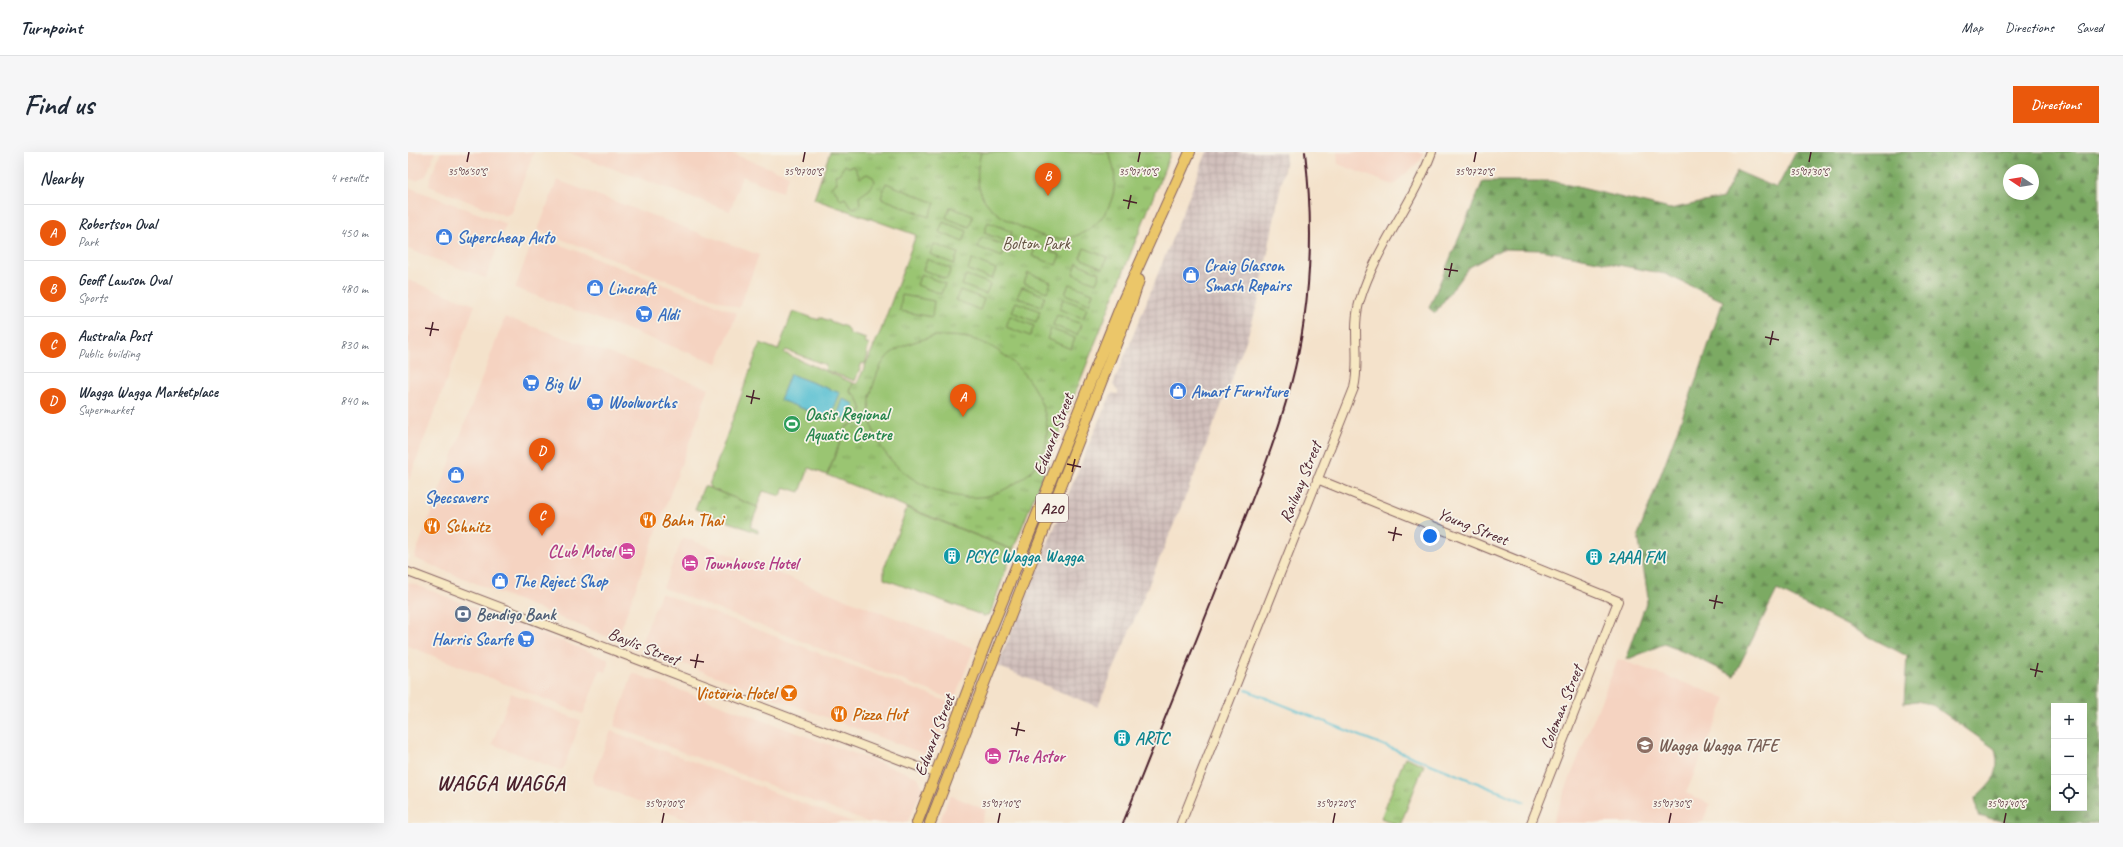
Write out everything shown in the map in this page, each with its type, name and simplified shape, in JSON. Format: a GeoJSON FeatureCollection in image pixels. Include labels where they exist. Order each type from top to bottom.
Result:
{"type":"FeatureCollection","features":[{"type":"Feature","properties":{"kind":"highway","name":"Edward Street"},"geometry":{"type":"LineString","coordinates":[[1168,204],[1186,152]]}},
{"type":"Feature","properties":{"kind":"highway","name":"Edward Street"},"geometry":{"type":"LineString","coordinates":[[917,823],[937,774],[988,637],[1121,305],[1168,204],[1190,152]]}},
{"type":"Feature","properties":{"kind":"highway","name":"Edward Street"},"geometry":{"type":"LineString","coordinates":[[930,823],[1130,308],[1153,237]]}},
{"type":"Feature","properties":{"kind":"highway"},"geometry":{"type":"LineString","coordinates":[[988,637],[1000,642]]}},
{"type":"Feature","properties":{"kind":"highway"},"geometry":{"type":"LineString","coordinates":[[937,774],[948,778]]}},
{"type":"Feature","properties":{"kind":"street","name":"Railway Street"},"geometry":{"type":"LineString","coordinates":[[1181,823],[1356,379],[1356,317],[1364,287],[1380,252],[1418,185],[1432,152]]}},
{"type":"Feature","properties":{"kind":"street","name":"Young Street"},"geometry":{"type":"LineString","coordinates":[[1316,479],[1618,601]]}},
{"type":"Feature","properties":{"kind":"street","name":"Baylis Street"},"geometry":{"type":"LineString","coordinates":[[408,572],[937,774]]}},
{"type":"Feature","properties":{"kind":"street","name":"Coleman Street"},"geometry":{"type":"LineString","coordinates":[[1531,823],[1618,601]]}},
{"type":"Feature","properties":{"kind":"shaded area"},"geometry":{"type":"Polygon","coordinates":[[[408,152],[435,152],[426,176],[416,181],[408,178],[408,152]]]}},
{"type":"Feature","properties":{"kind":"shaded area"},"geometry":{"type":"Polygon","coordinates":[[[441,152],[534,152],[511,212],[506,216],[429,186],[430,179],[441,152]]]}},
{"type":"Feature","properties":{"kind":"shaded area"},"geometry":{"type":"Polygon","coordinates":[[[567,152],[727,152],[789,175],[782,192],[742,176],[730,211],[567,152]]]}},
{"type":"Feature","properties":{"kind":"shaded area"},"geometry":{"type":"Polygon","coordinates":[[[1207,152],[1285,152],[1286,159],[1258,303],[1247,338],[1200,461],[1098,707],[997,666],[1099,420],[1112,393],[1118,394],[1118,391],[1113,385],[1207,152]]]}},
{"type":"Feature","properties":{"kind":"shaded area"},"geometry":{"type":"Polygon","coordinates":[[[1337,152],[1423,152],[1421,160],[1393,185],[1338,164],[1337,152]]]}},
{"type":"Feature","properties":{"kind":"shaded area"},"geometry":{"type":"Polygon","coordinates":[[[557,180],[759,255],[739,308],[538,230],[557,180]]]}},
{"type":"Feature","properties":{"kind":"shaded area"},"geometry":{"type":"Polygon","coordinates":[[[408,187],[506,224],[486,278],[408,249],[408,187]]]}},
{"type":"Feature","properties":{"kind":"shaded area"},"geometry":{"type":"Polygon","coordinates":[[[535,235],[737,313],[717,363],[515,288],[535,235]]]}},
{"type":"Feature","properties":{"kind":"shaded area"},"geometry":{"type":"Polygon","coordinates":[[[408,280],[475,305],[408,482],[408,280]]]}},
{"type":"Feature","properties":{"kind":"shaded area"},"geometry":{"type":"Polygon","coordinates":[[[505,317],[709,388],[619,634],[613,639],[414,558],[505,317]]]}},
{"type":"Feature","properties":{"kind":"shaded area"},"geometry":{"type":"Polygon","coordinates":[[[683,537],[974,648],[954,700],[663,588],[683,537]]]}},
{"type":"Feature","properties":{"kind":"shaded area"},"geometry":{"type":"Polygon","coordinates":[[[408,582],[608,659],[606,672],[600,670],[583,714],[408,646],[408,582]]]}},
{"type":"Feature","properties":{"kind":"shaded area"},"geometry":{"type":"Polygon","coordinates":[[[661,593],[951,703],[930,756],[646,650],[642,641],[661,593]]]}},
{"type":"Feature","properties":{"kind":"shaded area","name":"Wagga Wagga TAFE"},"geometry":{"type":"Polygon","coordinates":[[[1618,659],[1726,698],[1686,793],[1710,804],[1702,823],[1552,823],[1618,659]]]}},
{"type":"Feature","properties":{"kind":"shaded area"},"geometry":{"type":"Polygon","coordinates":[[[633,673],[918,777],[923,788],[907,823],[870,823],[614,726],[633,673]]]}},
{"type":"Feature","properties":{"kind":"shaded area"},"geometry":{"type":"Polygon","coordinates":[[[511,693],[581,721],[563,769],[560,770],[492,744],[511,693]]]}},
{"type":"Feature","properties":{"kind":"shaded area"},"geometry":{"type":"Polygon","coordinates":[[[611,731],[855,823],[695,823],[594,784],[592,779],[611,731]]]}},
{"type":"Feature","properties":{"kind":"shaded area"},"geometry":{"type":"Polygon","coordinates":[[[950,795],[986,810],[981,823],[939,823],[950,795]]]}},
{"type":"Feature","properties":{"kind":"green space","name":"Bolton Park"},"geometry":{"type":"Polygon","coordinates":[[[830,152],[1171,152],[1013,550],[827,475],[846,427],[849,426],[854,394],[850,392],[853,383],[857,384],[881,330],[916,235],[814,199],[830,152]]]}},
{"type":"Feature","properties":{"kind":"green space"},"geometry":{"type":"Polygon","coordinates":[[[981,152],[1108,152],[1113,167],[1115,181],[1113,195],[1108,209],[1100,220],[1089,229],[1075,236],[1052,239],[1028,230],[1003,217],[993,210],[986,202],[978,181],[978,168],[981,152]]]}},
{"type":"Feature","properties":{"kind":"green space"},"geometry":{"type":"Polygon","coordinates":[[[1796,152],[2099,152],[2099,823],[2011,823],[1978,816],[1975,798],[1987,786],[1994,776],[1997,765],[1995,749],[1931,704],[1916,701],[1904,703],[1907,656],[1777,590],[1734,676],[1691,655],[1664,644],[1626,660],[1648,597],[1638,535],[1701,367],[1723,301],[1665,274],[1541,250],[1502,249],[1468,268],[1435,313],[1429,308],[1483,181],[1552,181],[1670,209],[1723,198],[1737,171],[1777,188],[1796,152]]]}},
{"type":"Feature","properties":{"kind":"green space"},"geometry":{"type":"Polygon","coordinates":[[[845,165],[848,167],[854,166],[860,178],[867,174],[873,177],[875,181],[870,189],[859,197],[860,204],[854,208],[850,206],[845,198],[841,200],[832,186],[837,183],[835,175],[839,174],[845,165]]]}},
{"type":"Feature","properties":{"kind":"green space"},"geometry":{"type":"Polygon","coordinates":[[[886,183],[935,203],[929,217],[881,198],[886,183]]]}},
{"type":"Feature","properties":{"kind":"green space"},"geometry":{"type":"Polygon","coordinates":[[[950,207],[973,216],[969,227],[946,218],[950,207]]]}},
{"type":"Feature","properties":{"kind":"green space"},"geometry":{"type":"Polygon","coordinates":[[[943,222],[967,231],[963,242],[939,232],[943,222]]]}},
{"type":"Feature","properties":{"kind":"green space"},"geometry":{"type":"Polygon","coordinates":[[[988,222],[1012,232],[1008,242],[984,233],[988,222]]]}},
{"type":"Feature","properties":{"kind":"green space"},"geometry":{"type":"Polygon","coordinates":[[[982,237],[1006,246],[1002,257],[978,247],[982,237]]]}},
{"type":"Feature","properties":{"kind":"green space"},"geometry":{"type":"Polygon","coordinates":[[[934,244],[958,253],[954,264],[930,254],[934,244]]]}},
{"type":"Feature","properties":{"kind":"green space"},"geometry":{"type":"Polygon","coordinates":[[[1037,245],[1060,255],[1056,265],[1032,256],[1037,245]]]}},
{"type":"Feature","properties":{"kind":"green space"},"geometry":{"type":"Polygon","coordinates":[[[1084,248],[1107,257],[1103,268],[1080,258],[1084,248]]]}},
{"type":"Feature","properties":{"kind":"green space"},"geometry":{"type":"Polygon","coordinates":[[[927,259],[951,269],[947,279],[923,270],[927,259]]]}},
{"type":"Feature","properties":{"kind":"green space"},"geometry":{"type":"Polygon","coordinates":[[[972,259],[996,269],[992,279],[968,270],[972,259]]]}},
{"type":"Feature","properties":{"kind":"green space"},"geometry":{"type":"Polygon","coordinates":[[[1077,263],[1100,273],[1096,283],[1073,274],[1077,263]]]}},
{"type":"Feature","properties":{"kind":"green space"},"geometry":{"type":"Polygon","coordinates":[[[1028,273],[1051,282],[1047,292],[1024,283],[1028,273]]]}},
{"type":"Feature","properties":{"kind":"green space"},"geometry":{"type":"Polygon","coordinates":[[[921,274],[945,284],[941,294],[917,285],[921,274]]]}},
{"type":"Feature","properties":{"kind":"green space"},"geometry":{"type":"Polygon","coordinates":[[[966,275],[990,284],[986,294],[962,285],[966,275]]]}},
{"type":"Feature","properties":{"kind":"green space"},"geometry":{"type":"Polygon","coordinates":[[[1069,284],[1093,293],[1089,304],[1065,294],[1069,284]]]}},
{"type":"Feature","properties":{"kind":"green space"},"geometry":{"type":"Polygon","coordinates":[[[1022,287],[1045,296],[1041,307],[1017,297],[1022,287]]]}},
{"type":"Feature","properties":{"kind":"green space"},"geometry":{"type":"Polygon","coordinates":[[[960,290],[984,299],[980,310],[956,300],[960,290]]]}},
{"type":"Feature","properties":{"kind":"green space"},"geometry":{"type":"Polygon","coordinates":[[[902,295],[934,301],[932,317],[900,311],[902,295]]]}},
{"type":"Feature","properties":{"kind":"green space"},"geometry":{"type":"Polygon","coordinates":[[[1063,299],[1087,308],[1083,318],[1059,309],[1063,299]]]}},
{"type":"Feature","properties":{"kind":"green space"},"geometry":{"type":"Polygon","coordinates":[[[1016,302],[1040,311],[1036,322],[1012,312],[1016,302]]]}},
{"type":"Feature","properties":{"kind":"green space","name":"Oasis Regional Aquatic Centre"},"geometry":{"type":"Polygon","coordinates":[[[793,311],[819,320],[819,317],[846,327],[850,334],[866,339],[865,343],[869,345],[866,353],[868,354],[865,364],[862,363],[855,381],[825,370],[826,365],[786,350],[784,353],[853,383],[850,392],[857,397],[862,410],[856,422],[846,427],[827,475],[809,468],[800,492],[784,487],[781,496],[763,491],[757,507],[710,488],[709,485],[760,343],[778,350],[793,311]]]}},
{"type":"Feature","properties":{"kind":"green space"},"geometry":{"type":"Polygon","coordinates":[[[1057,315],[1081,324],[1077,335],[1053,325],[1057,315]]]}},
{"type":"Feature","properties":{"kind":"green space"},"geometry":{"type":"Polygon","coordinates":[[[1010,316],[1034,326],[1030,336],[1006,327],[1010,316]]]}},
{"type":"Feature","properties":{"kind":"green space"},"geometry":{"type":"Polygon","coordinates":[[[1051,329],[1075,338],[1071,349],[1047,339],[1051,329]]]}},
{"type":"Feature","properties":{"kind":"green space"},"geometry":{"type":"Polygon","coordinates":[[[935,336],[956,336],[975,340],[988,345],[1005,356],[1021,371],[1034,389],[1043,408],[1047,428],[1045,447],[1036,465],[1019,481],[1006,489],[980,497],[958,496],[935,490],[914,480],[896,466],[882,448],[873,428],[870,406],[875,379],[880,367],[890,354],[900,348],[935,336]]]}},
{"type":"Feature","properties":{"kind":"green space"},"geometry":{"type":"Polygon","coordinates":[[[704,486],[758,507],[750,527],[758,530],[758,533],[695,509],[704,486]]]}},
{"type":"Feature","properties":{"kind":"green space","name":"PCYC Wagga Wagga"},"geometry":{"type":"Polygon","coordinates":[[[907,508],[1013,550],[990,614],[984,616],[884,579],[884,568],[907,508]]]}},
{"type":"Feature","properties":{"kind":"green space"},"geometry":{"type":"Polygon","coordinates":[[[1405,757],[1424,765],[1401,823],[1393,823],[1381,818],[1405,757]]]}},
{"type":"Feature","properties":{"kind":"water"},"geometry":{"type":"Polygon","coordinates":[[[790,374],[840,393],[830,419],[780,400],[790,374]]]}},
{"type":"Feature","properties":{"kind":"water"},"geometry":{"type":"Polygon","coordinates":[[[843,399],[855,404],[849,420],[837,416],[843,399]]]}},
{"type":"Feature","properties":{"kind":"waterway"},"geometry":{"type":"LineString","coordinates":[[1246,690],[1525,802]]}},
{"type":"Feature","properties":{"kind":"railway"},"geometry":{"type":"LineString","coordinates":[[1123,823],[1239,534],[1276,434],[1291,384],[1303,327],[1309,268],[1310,239],[1308,181],[1305,152]]}},
{"type":"Feature","properties":{"kind":"place","name":"Geoff Lawson Oval"},"geometry":{"type":"Point","coordinates":[1048,196]}},
{"type":"Feature","properties":{"kind":"place","name":"Supercheap Auto"},"geometry":{"type":"Point","coordinates":[444,237]}},
{"type":"Feature","properties":{"kind":"place","name":"Craig Glasson Smash Repairs"},"geometry":{"type":"Point","coordinates":[1191,275]}},
{"type":"Feature","properties":{"kind":"place","name":"Lincraft"},"geometry":{"type":"Point","coordinates":[595,288]}},
{"type":"Feature","properties":{"kind":"place","name":"Aldi"},"geometry":{"type":"Point","coordinates":[644,314]}},
{"type":"Feature","properties":{"kind":"place","name":"Big W"},"geometry":{"type":"Point","coordinates":[531,383]}},
{"type":"Feature","properties":{"kind":"place","name":"Amart Furniture"},"geometry":{"type":"Point","coordinates":[1178,391]}},
{"type":"Feature","properties":{"kind":"place","name":"Woolworths"},"geometry":{"type":"Point","coordinates":[595,402]}},
{"type":"Feature","properties":{"kind":"place","name":"Robertson Oval"},"geometry":{"type":"Point","coordinates":[963,417]}},
{"type":"Feature","properties":{"kind":"place","name":"Oasis Regional Aquatic Centre"},"geometry":{"type":"Point","coordinates":[792,424]}},
{"type":"Feature","properties":{"kind":"place","name":"Wagga Wagga Marketplace"},"geometry":{"type":"Point","coordinates":[542,471]}},
{"type":"Feature","properties":{"kind":"place","name":"Specsavers"},"geometry":{"type":"Point","coordinates":[456,475]}},
{"type":"Feature","properties":{"kind":"place","name":"Bahn Thai"},"geometry":{"type":"Point","coordinates":[648,520]}},
{"type":"Feature","properties":{"kind":"place","name":"Schnitz"},"geometry":{"type":"Point","coordinates":[432,526]}},
{"type":"Feature","properties":{"kind":"place","name":"Australia Post"},"geometry":{"type":"Point","coordinates":[542,536]}},
{"type":"Feature","properties":{"kind":"place","name":"CLub Motel"},"geometry":{"type":"Point","coordinates":[627,551]}},
{"type":"Feature","properties":{"kind":"place","name":"PCYC Wagga Wagga"},"geometry":{"type":"Point","coordinates":[952,556]}},
{"type":"Feature","properties":{"kind":"place","name":"2AAA FM"},"geometry":{"type":"Point","coordinates":[1594,557]}},
{"type":"Feature","properties":{"kind":"place","name":"Townhouse Hotel"},"geometry":{"type":"Point","coordinates":[690,563]}},
{"type":"Feature","properties":{"kind":"place","name":"The Reject Shop"},"geometry":{"type":"Point","coordinates":[500,581]}},
{"type":"Feature","properties":{"kind":"place","name":"Bendigo Bank"},"geometry":{"type":"Point","coordinates":[463,614]}},
{"type":"Feature","properties":{"kind":"place","name":"Harris Scarfe"},"geometry":{"type":"Point","coordinates":[526,639]}},
{"type":"Feature","properties":{"kind":"place","name":"Victoria Hotel"},"geometry":{"type":"Point","coordinates":[789,693]}},
{"type":"Feature","properties":{"kind":"place","name":"Pizza Hut"},"geometry":{"type":"Point","coordinates":[839,714]}},
{"type":"Feature","properties":{"kind":"place","name":"ARTC"},"geometry":{"type":"Point","coordinates":[1122,738]}},
{"type":"Feature","properties":{"kind":"place","name":"Wagga Wagga TAFE"},"geometry":{"type":"Point","coordinates":[1645,745]}},
{"type":"Feature","properties":{"kind":"place","name":"The Astor"},"geometry":{"type":"Point","coordinates":[993,756]}},
{"type":"Feature","properties":{"kind":"district","name":"WAGGA WAGGA"},"geometry":{"type":"Point","coordinates":[501,783]}}]}
